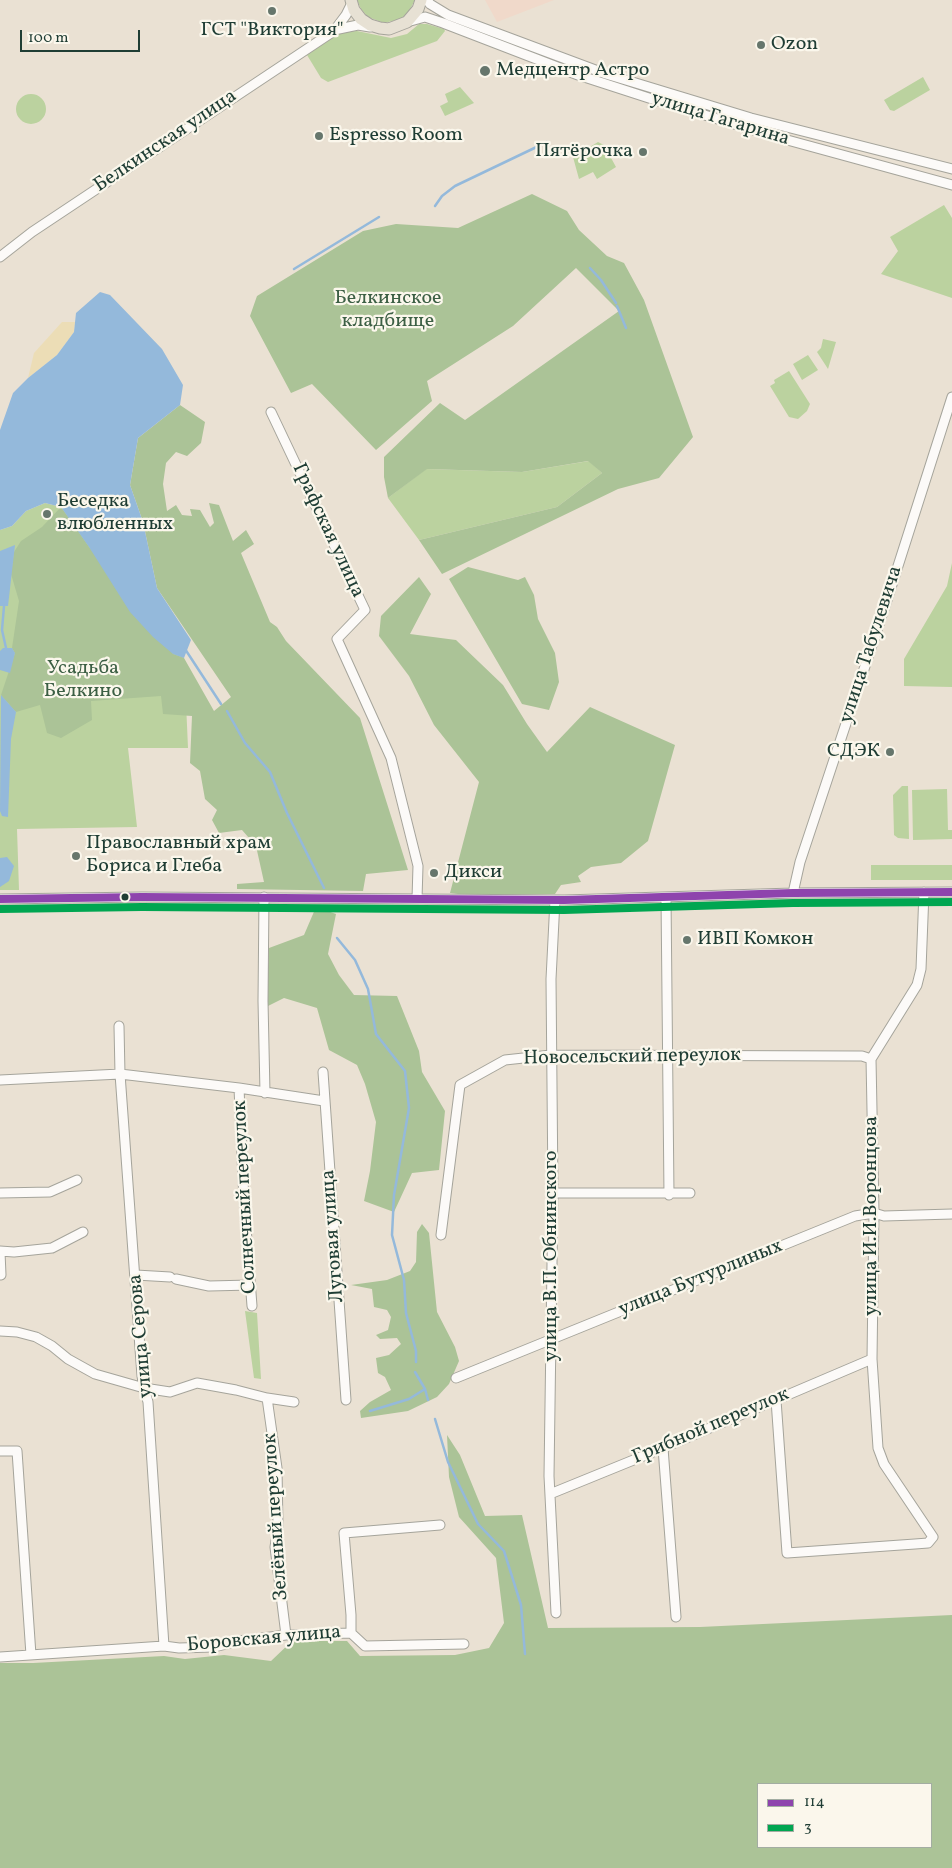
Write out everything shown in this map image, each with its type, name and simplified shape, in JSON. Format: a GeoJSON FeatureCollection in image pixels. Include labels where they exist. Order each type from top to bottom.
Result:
{"type":"FeatureCollection","features":[{"type":"Feature","properties":{"kind":"main road"},"geometry":{"type":"LineString","coordinates":[[351,1],[361,19],[370,25],[380,28],[398,27],[407,22],[418,9],[421,0]]}},
{"type":"Feature","properties":{"kind":"street","name":"улица Гагарина"},"geometry":{"type":"LineString","coordinates":[[427,0],[430,4],[448,15],[606,74],[751,118],[952,169]]}},
{"type":"Feature","properties":{"kind":"street","name":"Белкинская улица"},"geometry":{"type":"LineString","coordinates":[[0,257],[32,232],[334,30],[346,15],[351,1]]}},
{"type":"Feature","properties":{"kind":"street","name":"улица Гагарина"},"geometry":{"type":"LineString","coordinates":[[407,22],[425,17],[578,75],[652,99],[780,138],[952,185]]}},
{"type":"Feature","properties":{"kind":"street","name":"Белкинская улица"},"geometry":{"type":"LineString","coordinates":[[334,30],[358,25],[380,28]]}},
{"type":"Feature","properties":{"kind":"street","name":"улица Табулевича"},"geometry":{"type":"LineString","coordinates":[[793,893],[800,862],[952,397]]}},
{"type":"Feature","properties":{"kind":"street","name":"Графская улица"},"geometry":{"type":"LineString","coordinates":[[271,412],[364,610],[337,640],[391,758],[418,866],[417,899]]}},
{"type":"Feature","properties":{"kind":"street"},"geometry":{"type":"LineString","coordinates":[[872,1058],[917,985],[921,969],[924,892]]}},
{"type":"Feature","properties":{"kind":"street"},"geometry":{"type":"LineString","coordinates":[[0,899],[264,897],[555,900],[793,893],[952,892]]}},
{"type":"Feature","properties":{"kind":"street"},"geometry":{"type":"LineString","coordinates":[[264,897],[263,1000],[265,1093]]}},
{"type":"Feature","properties":{"kind":"street"},"geometry":{"type":"LineString","coordinates":[[666,897],[669,1195]]}},
{"type":"Feature","properties":{"kind":"street","name":"улица В.П. Обнинского"},"geometry":{"type":"LineString","coordinates":[[555,900],[551,979],[553,1193],[550,1494],[556,1613]]}},
{"type":"Feature","properties":{"kind":"street","name":"улица Серова"},"geometry":{"type":"LineString","coordinates":[[119,1026],[120,1074],[144,1388],[148,1402],[164,1646]]}},
{"type":"Feature","properties":{"kind":"street","name":"Новосельский переулок"},"geometry":{"type":"LineString","coordinates":[[441,1235],[460,1085],[505,1060],[551,1055],[862,1056],[872,1058]]}},
{"type":"Feature","properties":{"kind":"street","name":"улица И.И.Воронцова"},"geometry":{"type":"LineString","coordinates":[[776,1400],[787,1553],[928,1543],[933,1537],[884,1464],[878,1448],[872,1359],[874,1213],[872,1058]]}},
{"type":"Feature","properties":{"kind":"street","name":"Луговая улица"},"geometry":{"type":"LineString","coordinates":[[323,1072],[346,1400]]}},
{"type":"Feature","properties":{"kind":"street"},"geometry":{"type":"LineString","coordinates":[[0,1080],[120,1074],[239,1088],[324,1101]]}},
{"type":"Feature","properties":{"kind":"street","name":"Солнечный переулок"},"geometry":{"type":"LineString","coordinates":[[239,1088],[244,1201],[252,1306]]}},
{"type":"Feature","properties":{"kind":"street"},"geometry":{"type":"LineString","coordinates":[[0,1194],[50,1192],[77,1180]]}},
{"type":"Feature","properties":{"kind":"street"},"geometry":{"type":"LineString","coordinates":[[553,1193],[690,1194]]}},
{"type":"Feature","properties":{"kind":"street","name":"улица Бутурлиных"},"geometry":{"type":"LineString","coordinates":[[456,1378],[855,1216],[874,1213],[884,1216],[952,1214]]}},
{"type":"Feature","properties":{"kind":"street"},"geometry":{"type":"LineString","coordinates":[[0,1275],[0,1251],[14,1252],[52,1248],[83,1232]]}},
{"type":"Feature","properties":{"kind":"street"},"geometry":{"type":"LineString","coordinates":[[136,1275],[173,1278],[209,1286],[251,1285]]}},
{"type":"Feature","properties":{"kind":"street"},"geometry":{"type":"LineString","coordinates":[[0,1331],[17,1332],[36,1338],[52,1346],[68,1360],[95,1374],[144,1388],[170,1392],[197,1383],[294,1402]]}},
{"type":"Feature","properties":{"kind":"street","name":"Грибной переулок"},"geometry":{"type":"LineString","coordinates":[[550,1494],[872,1359]]}},
{"type":"Feature","properties":{"kind":"street","name":"Зелёный переулок"},"geometry":{"type":"LineString","coordinates":[[267,1398],[277,1468],[278,1527],[275,1547],[286,1635]]}},
{"type":"Feature","properties":{"kind":"street"},"geometry":{"type":"LineString","coordinates":[[663,1448],[676,1618]]}},
{"type":"Feature","properties":{"kind":"street"},"geometry":{"type":"LineString","coordinates":[[0,1451],[17,1451],[30,1655]]}},
{"type":"Feature","properties":{"kind":"street"},"geometry":{"type":"LineString","coordinates":[[351,1633],[344,1533],[440,1525]]}},
{"type":"Feature","properties":{"kind":"street","name":"Боровская улица"},"geometry":{"type":"LineString","coordinates":[[0,1657],[164,1646],[179,1648],[214,1647],[239,1641],[286,1635],[351,1633],[365,1646],[464,1644]]}},
{"type":"Feature","properties":{"kind":"shaded area"},"geometry":{"type":"Polygon","coordinates":[[[485,0],[554,0],[497,22],[485,0]]]}},
{"type":"Feature","properties":{"kind":"green space"},"geometry":{"type":"Polygon","coordinates":[[[357,0],[415,0],[409,11],[401,19],[384,23],[368,17],[361,9],[357,0]]]}},
{"type":"Feature","properties":{"kind":"green space"},"geometry":{"type":"Polygon","coordinates":[[[419,24],[427,24],[444,29],[445,31],[437,41],[328,82],[321,78],[307,55],[341,32],[357,31],[391,38],[407,34],[419,24]]]}},
{"type":"Feature","properties":{"kind":"green space"},"geometry":{"type":"Polygon","coordinates":[[[923,77],[930,90],[894,111],[890,110],[884,100],[923,77]]]}},
{"type":"Feature","properties":{"kind":"green space"},"geometry":{"type":"Polygon","coordinates":[[[460,87],[474,103],[445,116],[440,106],[448,102],[445,94],[460,87]]]}},
{"type":"Feature","properties":{"kind":"green space"},"geometry":{"type":"Polygon","coordinates":[[[31,94],[41,99],[46,109],[41,119],[31,124],[21,119],[16,109],[21,99],[31,94]]]}},
{"type":"Feature","properties":{"kind":"green space"},"geometry":{"type":"Polygon","coordinates":[[[598,142],[604,145],[616,167],[597,179],[593,172],[579,179],[573,157],[598,142]]]}},
{"type":"Feature","properties":{"kind":"green space","name":"Белкинское кладбище"},"geometry":{"type":"Polygon","coordinates":[[[532,194],[567,211],[579,230],[607,256],[624,263],[644,300],[693,437],[659,478],[618,489],[442,574],[419,540],[557,507],[602,473],[588,461],[522,472],[427,469],[388,498],[384,477],[384,457],[440,403],[465,420],[619,311],[576,268],[513,326],[427,381],[432,401],[376,450],[312,384],[291,393],[250,316],[257,296],[363,231],[396,224],[458,228],[532,194]]]}},
{"type":"Feature","properties":{"kind":"green space"},"geometry":{"type":"Polygon","coordinates":[[[944,205],[952,218],[952,298],[881,274],[898,251],[890,237],[944,205]]]}},
{"type":"Feature","properties":{"kind":"green space"},"geometry":{"type":"Polygon","coordinates":[[[823,339],[836,342],[828,369],[817,352],[821,348],[823,339]]]}},
{"type":"Feature","properties":{"kind":"green space"},"geometry":{"type":"Polygon","coordinates":[[[808,355],[818,370],[802,380],[793,364],[808,355]]]}},
{"type":"Feature","properties":{"kind":"green space"},"geometry":{"type":"Polygon","coordinates":[[[789,371],[810,404],[807,411],[798,419],[789,417],[770,386],[775,383],[774,380],[789,371]]]}},
{"type":"Feature","properties":{"kind":"green space"},"geometry":{"type":"Polygon","coordinates":[[[180,405],[205,422],[201,443],[187,456],[176,452],[166,463],[163,484],[167,511],[176,505],[182,515],[192,516],[190,509],[200,510],[210,527],[214,523],[209,503],[219,505],[233,541],[246,530],[254,544],[241,553],[270,622],[277,627],[286,641],[360,718],[408,870],[366,874],[363,891],[237,889],[237,884],[264,882],[256,846],[242,830],[219,833],[212,820],[217,810],[205,799],[200,771],[190,763],[192,716],[163,714],[161,696],[91,701],[92,720],[61,738],[47,733],[40,705],[16,712],[1,695],[15,653],[12,648],[19,601],[11,574],[14,552],[21,541],[42,527],[61,507],[89,547],[173,654],[184,658],[214,711],[231,697],[157,588],[143,522],[130,485],[138,438],[180,405]]]}},
{"type":"Feature","properties":{"kind":"green space"},"geometry":{"type":"Polygon","coordinates":[[[589,461],[602,473],[557,507],[419,540],[388,498],[426,469],[522,472],[589,461]]]}},
{"type":"Feature","properties":{"kind":"green space","name":"Усадьба Белкино"},"geometry":{"type":"Polygon","coordinates":[[[45,503],[61,507],[184,658],[188,748],[128,748],[137,827],[17,829],[19,890],[0,890],[0,530],[12,526],[26,511],[45,503]]]}},
{"type":"Feature","properties":{"kind":"green space"},"geometry":{"type":"Polygon","coordinates":[[[952,563],[952,687],[904,686],[904,659],[947,586],[952,563]]]}},
{"type":"Feature","properties":{"kind":"green space"},"geometry":{"type":"Polygon","coordinates":[[[468,567],[518,580],[525,577],[534,595],[538,619],[555,653],[559,682],[549,710],[522,704],[449,579],[468,567]]]}},
{"type":"Feature","properties":{"kind":"green space"},"geometry":{"type":"Polygon","coordinates":[[[419,577],[431,594],[410,634],[456,640],[503,685],[547,752],[590,707],[675,745],[648,841],[621,863],[591,867],[578,876],[581,882],[561,885],[555,894],[466,895],[450,893],[479,782],[434,725],[409,676],[379,636],[381,616],[419,577]]]}},
{"type":"Feature","properties":{"kind":"green space"},"geometry":{"type":"Polygon","coordinates":[[[902,786],[908,786],[909,839],[898,838],[894,835],[893,795],[902,786]]]}},
{"type":"Feature","properties":{"kind":"green space"},"geometry":{"type":"Polygon","coordinates":[[[947,789],[948,830],[952,830],[952,839],[913,840],[912,790],[947,789]]]}},
{"type":"Feature","properties":{"kind":"green space"},"geometry":{"type":"Polygon","coordinates":[[[871,865],[952,865],[952,880],[871,880],[871,865]]]}},
{"type":"Feature","properties":{"kind":"green space"},"geometry":{"type":"Polygon","coordinates":[[[316,907],[336,914],[328,954],[339,975],[354,995],[397,996],[419,1051],[422,1072],[445,1111],[439,1170],[412,1173],[394,1212],[364,1201],[376,1122],[365,1084],[357,1065],[329,1050],[317,1008],[284,998],[266,1007],[269,948],[304,935],[316,907]]]}},
{"type":"Feature","properties":{"kind":"green space"},"geometry":{"type":"Polygon","coordinates":[[[422,1224],[429,1233],[437,1312],[455,1347],[459,1361],[449,1384],[437,1397],[408,1411],[361,1418],[360,1411],[370,1402],[391,1390],[385,1377],[378,1373],[376,1358],[389,1355],[401,1344],[397,1338],[380,1339],[376,1335],[388,1330],[391,1317],[387,1310],[374,1307],[372,1289],[351,1285],[387,1280],[410,1271],[416,1262],[417,1232],[422,1224]]]}},
{"type":"Feature","properties":{"kind":"green space"},"geometry":{"type":"Polygon","coordinates":[[[245,1311],[257,1313],[261,1379],[254,1378],[245,1311]]]}},
{"type":"Feature","properties":{"kind":"green space"},"geometry":{"type":"Polygon","coordinates":[[[447,1435],[460,1455],[485,1516],[522,1515],[548,1628],[700,1627],[952,1615],[952,1868],[0,1868],[0,1663],[164,1656],[185,1659],[224,1655],[271,1661],[292,1641],[347,1641],[360,1656],[455,1655],[489,1648],[504,1623],[496,1558],[459,1517],[449,1477],[447,1435]]]}},
{"type":"Feature","properties":{"kind":"sand"},"geometry":{"type":"Polygon","coordinates":[[[62,322],[75,322],[74,332],[57,355],[28,378],[34,353],[62,322]]]}},
{"type":"Feature","properties":{"kind":"water"},"geometry":{"type":"Polygon","coordinates":[[[100,292],[110,295],[162,349],[183,385],[180,405],[138,438],[130,485],[143,522],[157,588],[191,640],[184,658],[173,654],[153,637],[130,612],[61,507],[45,503],[26,511],[12,526],[0,530],[0,430],[13,393],[28,378],[57,355],[74,332],[76,313],[100,292]]]}},
{"type":"Feature","properties":{"kind":"water"},"geometry":{"type":"Polygon","coordinates":[[[15,545],[8,606],[0,606],[0,551],[15,545]]]}},
{"type":"Feature","properties":{"kind":"water"},"geometry":{"type":"Polygon","coordinates":[[[3,648],[12,648],[15,653],[10,673],[0,670],[0,651],[3,648]]]}},
{"type":"Feature","properties":{"kind":"water"},"geometry":{"type":"Polygon","coordinates":[[[1,695],[16,712],[11,739],[8,817],[2,816],[0,811],[1,695]]]}},
{"type":"Feature","properties":{"kind":"water"},"geometry":{"type":"Polygon","coordinates":[[[7,857],[14,866],[9,881],[0,887],[0,858],[7,857]]]}},
{"type":"Feature","properties":{"kind":"waterway"},"geometry":{"type":"LineString","coordinates":[[435,206],[442,196],[455,186],[547,142]]}},
{"type":"Feature","properties":{"kind":"waterway"},"geometry":{"type":"LineString","coordinates":[[294,269],[379,217]]}},
{"type":"Feature","properties":{"kind":"waterway"},"geometry":{"type":"LineString","coordinates":[[590,268],[601,280],[616,303]]}},
{"type":"Feature","properties":{"kind":"waterway"},"geometry":{"type":"LineString","coordinates":[[617,306],[626,328]]}},
{"type":"Feature","properties":{"kind":"waterway"},"geometry":{"type":"LineString","coordinates":[[4,606],[2,630],[6,648]]}},
{"type":"Feature","properties":{"kind":"waterway"},"geometry":{"type":"LineString","coordinates":[[185,649],[221,704]]}},
{"type":"Feature","properties":{"kind":"waterway"},"geometry":{"type":"LineString","coordinates":[[227,711],[245,743],[270,772],[287,813],[324,888]]}},
{"type":"Feature","properties":{"kind":"waterway"},"geometry":{"type":"LineString","coordinates":[[337,938],[355,960],[368,989],[376,1034],[405,1071],[409,1108],[394,1195],[392,1235],[404,1280],[406,1313],[416,1351],[416,1362]]}},
{"type":"Feature","properties":{"kind":"waterway"},"geometry":{"type":"LineString","coordinates":[[415,1372],[425,1389],[428,1400]]}},
{"type":"Feature","properties":{"kind":"waterway"},"geometry":{"type":"LineString","coordinates":[[370,1411],[409,1399],[425,1389]]}},
{"type":"Feature","properties":{"kind":"waterway"},"geometry":{"type":"LineString","coordinates":[[435,1419],[448,1462],[478,1524],[504,1551],[521,1605],[525,1654]]}},
{"type":"Feature","properties":{"kind":"transit line","name":"114"},"geometry":{"type":"LineString","coordinates":[[0,899],[142,897],[564,900],[793,893],[952,892]]}},
{"type":"Feature","properties":{"kind":"transit line","name":"3"},"geometry":{"type":"LineString","coordinates":[[0,909],[142,907],[564,910],[793,903],[952,902]]}},
{"type":"Feature","properties":{"kind":"place","name":"ГСТ \"Виктория\""},"geometry":{"type":"Point","coordinates":[272,11]}},
{"type":"Feature","properties":{"kind":"place","name":"Ozon"},"geometry":{"type":"Point","coordinates":[761,45]}},
{"type":"Feature","properties":{"kind":"place","name":"Медцентр Астро"},"geometry":{"type":"Point","coordinates":[485,71]}},
{"type":"Feature","properties":{"kind":"place","name":"Espresso Room"},"geometry":{"type":"Point","coordinates":[319,136]}},
{"type":"Feature","properties":{"kind":"place","name":"Пятёрочка"},"geometry":{"type":"Point","coordinates":[643,152]}},
{"type":"Feature","properties":{"kind":"place","name":"Беседка влюбленных"},"geometry":{"type":"Point","coordinates":[47,514]}},
{"type":"Feature","properties":{"kind":"place","name":"СДЭК"},"geometry":{"type":"Point","coordinates":[890,752]}},
{"type":"Feature","properties":{"kind":"place","name":"Православный храм Бориса и Глеба"},"geometry":{"type":"Point","coordinates":[76,856]}},
{"type":"Feature","properties":{"kind":"place","name":"Дикси"},"geometry":{"type":"Point","coordinates":[434,873]}},
{"type":"Feature","properties":{"kind":"place","name":"ИВП Комкон"},"geometry":{"type":"Point","coordinates":[687,940]}}]}
